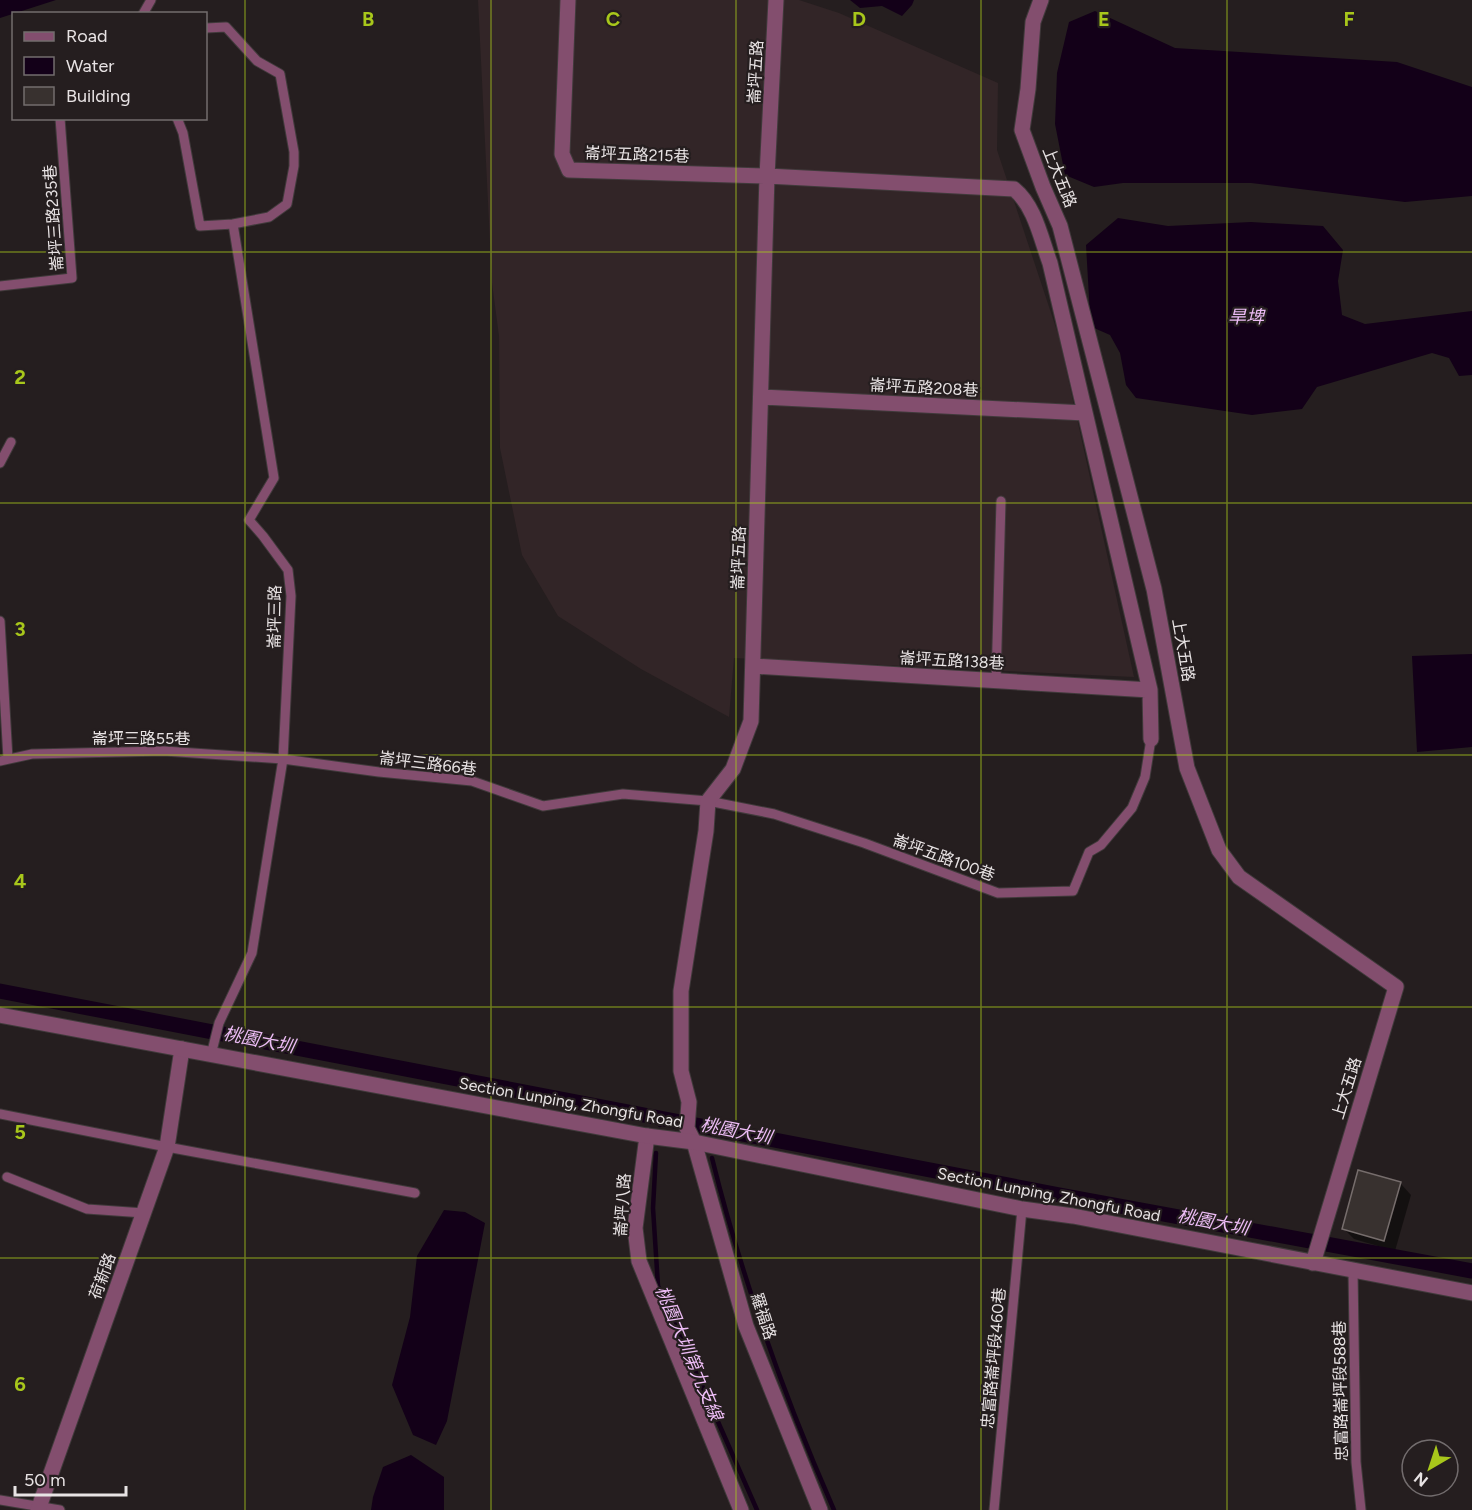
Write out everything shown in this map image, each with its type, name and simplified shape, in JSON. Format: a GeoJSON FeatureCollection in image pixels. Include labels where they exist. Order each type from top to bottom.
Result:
{"type":"FeatureCollection","features":[{"type":"Feature","properties":{"kind":"street","name":"崙坪五路215巷"},"geometry":{"type":"LineString","coordinates":[[568,0],[562,154],[569,170],[767,176]]}},
{"type":"Feature","properties":{"kind":"street","name":"崙坪五路"},"geometry":{"type":"LineString","coordinates":[[708,801],[733,769],[751,721],[767,176],[776,0]]}},
{"type":"Feature","properties":{"kind":"street","name":"上大五路"},"geometry":{"type":"LineString","coordinates":[[1041,0],[1033,22],[1028,89],[1022,130],[1060,226],[1154,589],[1187,768],[1219,850],[1239,877],[1396,987],[1314,1259]]}},
{"type":"Feature","properties":{"kind":"street"},"geometry":{"type":"LineString","coordinates":[[767,176],[1014,189],[1019,193],[1031,212],[1050,264],[1150,690],[1151,739]]}},
{"type":"Feature","properties":{"kind":"street"},"geometry":{"type":"LineString","coordinates":[[1031,212],[1043,187]]}},
{"type":"Feature","properties":{"kind":"street","name":"崙坪五路208巷"},"geometry":{"type":"LineString","coordinates":[[761,397],[1084,413]]}},
{"type":"Feature","properties":{"kind":"street","name":"崙坪五路138巷"},"geometry":{"type":"LineString","coordinates":[[753,666],[1150,690]]}},
{"type":"Feature","properties":{"kind":"street"},"geometry":{"type":"LineString","coordinates":[[691,1135],[689,1102],[681,1071],[681,991],[706,831],[708,801]]}},
{"type":"Feature","properties":{"kind":"street","name":"Section Lunping, Zhongfu Road"},"geometry":{"type":"LineString","coordinates":[[0,1015],[182,1049],[212,1051],[647,1136],[691,1135],[1022,1209],[1314,1259],[1353,1271],[1472,1293]]}},
{"type":"Feature","properties":{"kind":"street","name":"荷新路"},"geometry":{"type":"LineString","coordinates":[[38,1508],[167,1147],[182,1049]]}},
{"type":"Feature","properties":{"kind":"street","name":"羅福路"},"geometry":{"type":"LineString","coordinates":[[691,1135],[746,1326],[820,1510]]}},
{"type":"Feature","properties":{"kind":"street","name":"崙坪八路"},"geometry":{"type":"LineString","coordinates":[[647,1136],[635,1228],[639,1261],[741,1510]]}},
{"type":"Feature","properties":{"kind":"lane"},"geometry":{"type":"LineString","coordinates":[[178,120],[185,142],[200,226],[233,224],[269,217],[287,204],[294,166],[294,152],[280,74],[257,61],[226,27],[207,28]]}},
{"type":"Feature","properties":{"kind":"lane","name":"崙坪三路235巷"},"geometry":{"type":"LineString","coordinates":[[0,285],[72,278],[60,120]]}},
{"type":"Feature","properties":{"kind":"lane","name":"崙坪三路"},"geometry":{"type":"LineString","coordinates":[[212,1051],[219,1023],[252,953],[283,759],[291,596],[288,570],[249,520],[274,478],[233,224]]}},
{"type":"Feature","properties":{"kind":"lane"},"geometry":{"type":"LineString","coordinates":[[0,463],[11,442]]}},
{"type":"Feature","properties":{"kind":"lane"},"geometry":{"type":"LineString","coordinates":[[996,681],[1001,501]]}},
{"type":"Feature","properties":{"kind":"lane"},"geometry":{"type":"LineString","coordinates":[[0,621],[4,760]]}},
{"type":"Feature","properties":{"kind":"lane","name":"崙坪五路100巷"},"geometry":{"type":"LineString","coordinates":[[708,801],[774,814],[864,843],[998,893],[1072,891],[1089,852],[1101,845],[1132,808],[1145,777],[1151,739]]}},
{"type":"Feature","properties":{"kind":"lane","name":"崙坪三路55巷"},"geometry":{"type":"LineString","coordinates":[[4,760],[32,754],[164,751],[283,759]]}},
{"type":"Feature","properties":{"kind":"lane","name":"崙坪三路66巷"},"geometry":{"type":"LineString","coordinates":[[283,759],[379,772],[472,781],[543,806],[623,794],[708,801]]}},
{"type":"Feature","properties":{"kind":"lane"},"geometry":{"type":"LineString","coordinates":[[0,1114],[415,1193]]}},
{"type":"Feature","properties":{"kind":"lane"},"geometry":{"type":"LineString","coordinates":[[7,1177],[87,1209],[144,1213]]}},
{"type":"Feature","properties":{"kind":"lane","name":"忠富路崙坪段460巷"},"geometry":{"type":"LineString","coordinates":[[994,1510],[1022,1209]]}},
{"type":"Feature","properties":{"kind":"lane","name":"忠富路崙坪段588巷"},"geometry":{"type":"LineString","coordinates":[[1353,1271],[1356,1462],[1361,1510]]}},
{"type":"Feature","properties":{"kind":"lane"},"geometry":{"type":"LineString","coordinates":[[0,1500],[60,1510]]}},
{"type":"Feature","properties":{"kind":"shaded area"},"geometry":{"type":"Polygon","coordinates":[[[478,0],[799,0],[839,13],[998,83],[997,150],[1059,337],[1134,677],[734,658],[729,717],[641,669],[558,616],[522,555],[500,448],[499,336],[492,283],[478,0]]]}},
{"type":"Feature","properties":{"kind":"water"},"geometry":{"type":"Polygon","coordinates":[[[0,0],[56,0],[12,12],[12,14],[0,18],[0,0]]]}},
{"type":"Feature","properties":{"kind":"water"},"geometry":{"type":"Polygon","coordinates":[[[850,0],[914,0],[902,16],[882,6],[860,8],[850,0]]]}},
{"type":"Feature","properties":{"kind":"water"},"geometry":{"type":"Polygon","coordinates":[[[1095,11],[1175,48],[1397,62],[1472,87],[1472,196],[1405,202],[1251,183],[1123,183],[1094,187],[1065,175],[1055,124],[1057,73],[1069,22],[1095,11]]]}},
{"type":"Feature","properties":{"kind":"water","name":"旱埤"},"geometry":{"type":"Polygon","coordinates":[[[1118,218],[1168,226],[1251,222],[1323,226],[1343,250],[1338,281],[1342,315],[1365,324],[1472,311],[1472,375],[1459,376],[1449,358],[1432,353],[1317,387],[1302,409],[1252,415],[1136,398],[1126,385],[1120,353],[1110,335],[1094,328],[1090,315],[1086,245],[1118,218]]]}},
{"type":"Feature","properties":{"kind":"water"},"geometry":{"type":"Polygon","coordinates":[[[1472,654],[1472,747],[1417,752],[1412,656],[1472,654]]]}},
{"type":"Feature","properties":{"kind":"water"},"geometry":{"type":"Polygon","coordinates":[[[444,1210],[465,1212],[485,1223],[447,1421],[436,1445],[413,1435],[392,1385],[410,1317],[417,1256],[444,1210]]]}},
{"type":"Feature","properties":{"kind":"water"},"geometry":{"type":"Polygon","coordinates":[[[411,1455],[444,1477],[444,1510],[371,1510],[383,1467],[411,1455]]]}},
{"type":"Feature","properties":{"kind":"building"},"geometry":{"type":"Polygon","coordinates":[[[1358,1170],[1401,1182],[1384,1241],[1342,1229],[1358,1170]]]}},
{"type":"Feature","properties":{"kind":"waterway","name":"桃園大圳"},"geometry":{"type":"LineString","coordinates":[[0,991],[1060,1195],[1472,1271]]}},
{"type":"Feature","properties":{"kind":"waterway","name":"桃園大圳第九支線"},"geometry":{"type":"LineString","coordinates":[[660,1125],[661,1118]]}},
{"type":"Feature","properties":{"kind":"waterway","name":"桃園大圳"},"geometry":{"type":"LineString","coordinates":[[703,1125],[706,1133]]}},
{"type":"Feature","properties":{"kind":"waterway","name":"桃園大圳第九支線"},"geometry":{"type":"LineString","coordinates":[[656,1153],[653,1208],[658,1286],[757,1510]]}},
{"type":"Feature","properties":{"kind":"waterway"},"geometry":{"type":"LineString","coordinates":[[712,1158],[737,1248],[766,1337],[798,1424],[834,1510]]}}]}
